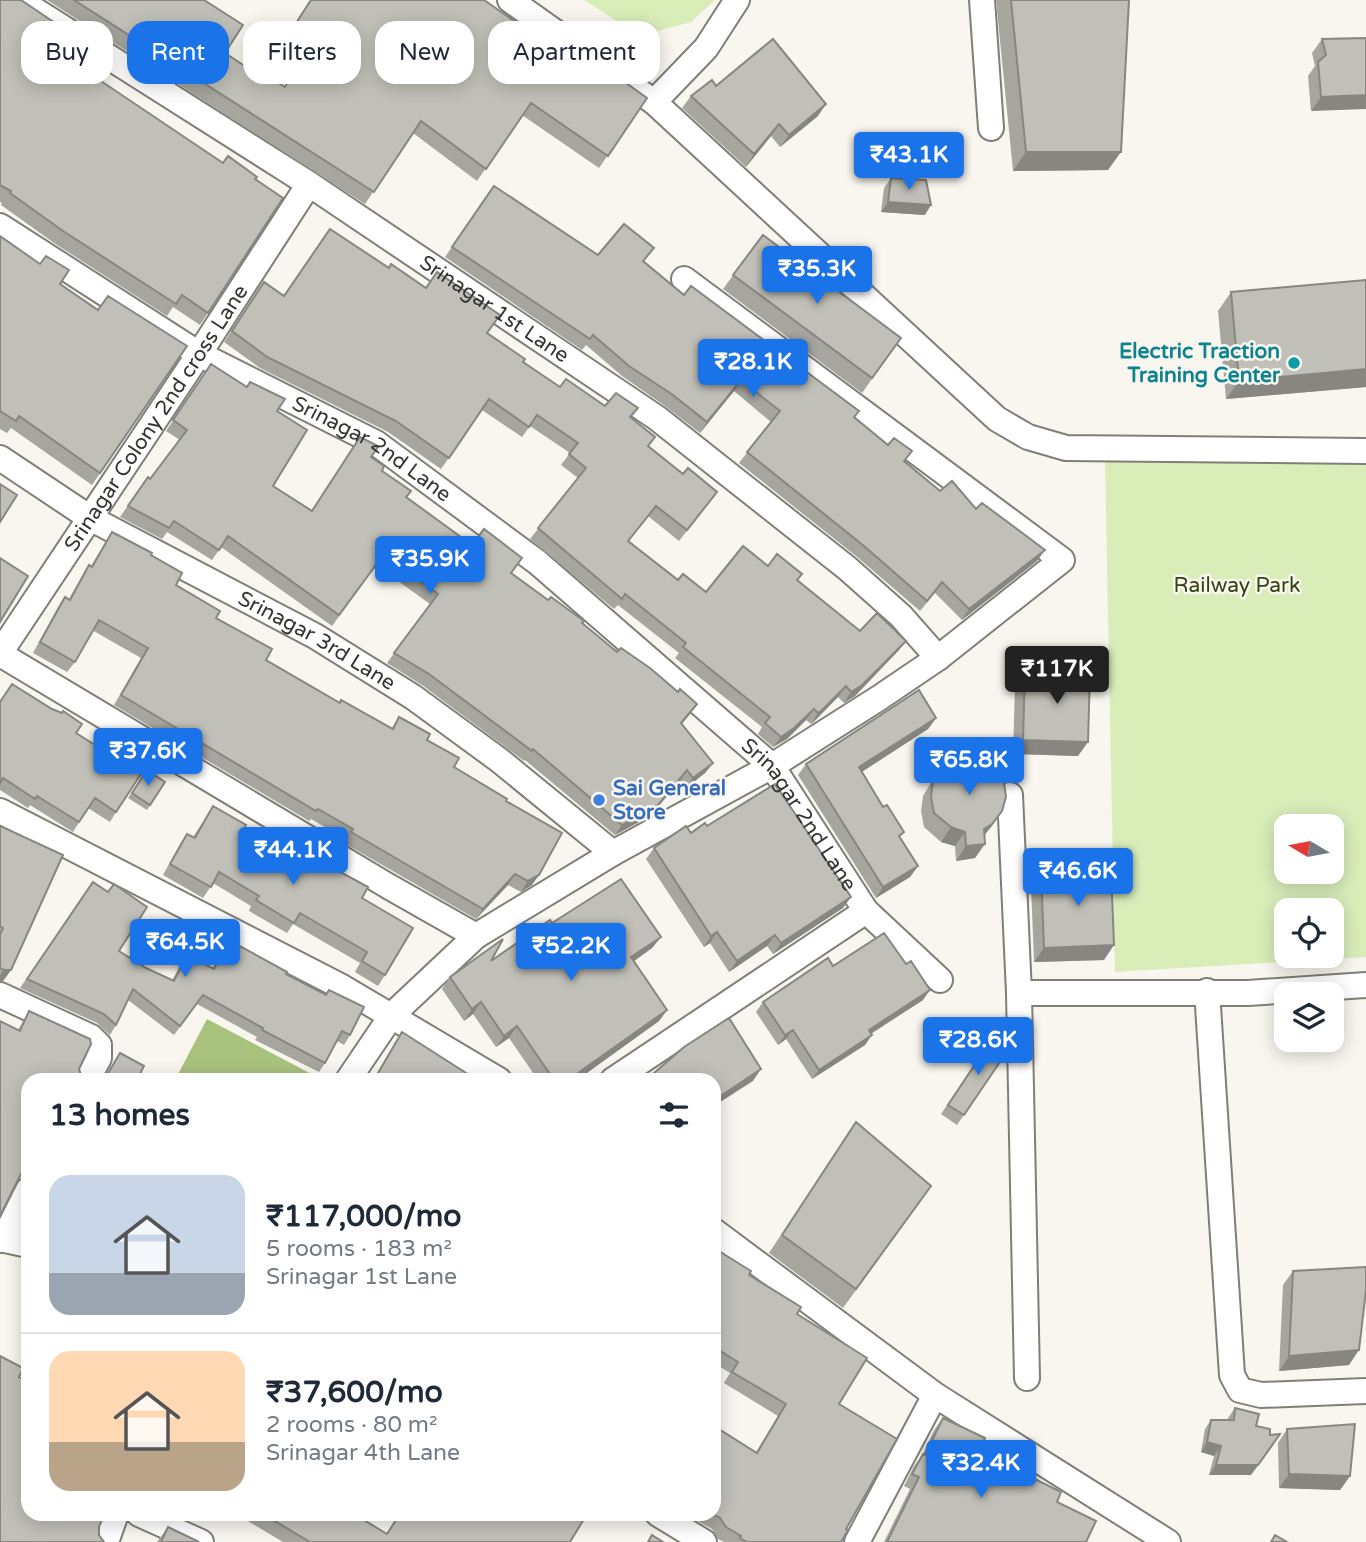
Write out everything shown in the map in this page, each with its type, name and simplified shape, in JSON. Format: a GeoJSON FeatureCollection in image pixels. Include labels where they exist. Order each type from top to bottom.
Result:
{"type":"FeatureCollection","features":[{"type":"Feature","properties":{"kind":"street","name":"Srinagar 1st Lane"},"geometry":{"type":"LineString","coordinates":[[19,0],[309,184],[657,418],[847,568],[901,616],[938,658]]}},
{"type":"Feature","properties":{"kind":"street"},"geometry":{"type":"LineString","coordinates":[[510,0],[654,102],[997,419],[1028,437],[1066,448],[1366,450]]}},
{"type":"Feature","properties":{"kind":"street"},"geometry":{"type":"LineString","coordinates":[[654,102],[706,48],[737,0]]}},
{"type":"Feature","properties":{"kind":"street"},"geometry":{"type":"LineString","coordinates":[[982,0],[991,128]]}},
{"type":"Feature","properties":{"kind":"street","name":"Srinagar Colony 2nd cross Lane"},"geometry":{"type":"LineString","coordinates":[[0,654],[309,184]]}},
{"type":"Feature","properties":{"kind":"street","name":"Srinagar 2nd Lane"},"geometry":{"type":"LineString","coordinates":[[0,226],[199,354],[376,443],[537,562],[772,765],[866,911],[940,981]]}},
{"type":"Feature","properties":{"kind":"street"},"geometry":{"type":"LineString","coordinates":[[353,1073],[391,1015],[476,936],[613,853],[772,765],[938,658],[1062,560],[684,279]]}},
{"type":"Feature","properties":{"kind":"street","name":"Srinagar 3rd Lane"},"geometry":{"type":"LineString","coordinates":[[0,458],[90,518],[315,636],[413,697],[499,760],[613,853]]}},
{"type":"Feature","properties":{"kind":"street"},"geometry":{"type":"LineString","coordinates":[[0,654],[476,936]]}},
{"type":"Feature","properties":{"kind":"street"},"geometry":{"type":"LineString","coordinates":[[1010,795],[1019,993],[1027,1378]]}},
{"type":"Feature","properties":{"kind":"street"},"geometry":{"type":"LineString","coordinates":[[0,811],[330,981],[487,1073]]}},
{"type":"Feature","properties":{"kind":"street"},"geometry":{"type":"LineString","coordinates":[[623,1073],[866,911]]}},
{"type":"Feature","properties":{"kind":"street"},"geometry":{"type":"LineString","coordinates":[[1019,993],[1248,993],[1366,985]]}},
{"type":"Feature","properties":{"kind":"street"},"geometry":{"type":"LineString","coordinates":[[1208,991],[1232,1375],[1240,1390],[1261,1395],[1366,1391]]}},
{"type":"Feature","properties":{"kind":"street"},"geometry":{"type":"LineString","coordinates":[[0,995],[92,1037],[99,1045],[99,1058],[92,1073]]}},
{"type":"Feature","properties":{"kind":"street"},"geometry":{"type":"LineString","coordinates":[[21,1204],[2,1240],[21,1244]]}},
{"type":"Feature","properties":{"kind":"street"},"geometry":{"type":"LineString","coordinates":[[721,1236],[935,1395],[1168,1542]]}},
{"type":"Feature","properties":{"kind":"street"},"geometry":{"type":"LineString","coordinates":[[857,1542],[935,1395]]}},
{"type":"Feature","properties":{"kind":"street"},"geometry":{"type":"LineString","coordinates":[[106,1542],[114,1521]]}},
{"type":"Feature","properties":{"kind":"street"},"geometry":{"type":"LineString","coordinates":[[154,1521],[201,1542]]}},
{"type":"Feature","properties":{"kind":"street"},"geometry":{"type":"LineString","coordinates":[[670,1521],[704,1542]]}},
{"type":"Feature","properties":{"kind":"green space"},"geometry":{"type":"Polygon","coordinates":[[[584,0],[715,0],[691,22],[660,31],[660,21],[617,21],[584,0]]]}},
{"type":"Feature","properties":{"kind":"green space","name":"Railway Park"},"geometry":{"type":"Polygon","coordinates":[[[1366,452],[1366,957],[1344,958],[1344,898],[1274,898],[1274,962],[1115,972],[1105,460],[1366,452]]]}},
{"type":"Feature","properties":{"kind":"green space"},"geometry":{"type":"Polygon","coordinates":[[[207,1019],[310,1073],[179,1073],[207,1019]]]}},
{"type":"Feature","properties":{"kind":"building"},"geometry":{"type":"Polygon","coordinates":[[[0,0],[21,0],[52,21],[21,21],[21,84],[105,84],[223,163],[228,156],[283,198],[208,313],[182,295],[176,304],[63,231],[0,185],[0,0]]]}},
{"type":"Feature","properties":{"kind":"building"},"geometry":{"type":"Polygon","coordinates":[[[74,0],[204,0],[243,25],[229,47],[229,21],[127,21],[127,34],[113,25],[113,21],[107,21],[74,0]]]}},
{"type":"Feature","properties":{"kind":"building"},"geometry":{"type":"Polygon","coordinates":[[[311,0],[484,0],[514,21],[488,21],[488,84],[627,84],[647,98],[608,156],[531,103],[486,169],[421,121],[374,192],[205,84],[229,84],[229,56],[243,65],[243,84],[280,84],[285,87],[287,84],[361,84],[361,21],[297,21],[311,0]]]}},
{"type":"Feature","properties":{"kind":"building"},"geometry":{"type":"Polygon","coordinates":[[[1011,0],[1129,0],[1121,152],[1026,152],[1011,0]]]}},
{"type":"Feature","properties":{"kind":"building"},"geometry":{"type":"Polygon","coordinates":[[[1366,38],[1366,95],[1321,97],[1318,62],[1326,55],[1322,39],[1366,38]]]}},
{"type":"Feature","properties":{"kind":"building"},"geometry":{"type":"Polygon","coordinates":[[[773,39],[826,104],[789,135],[779,124],[754,154],[691,96],[712,80],[716,86],[773,39]]]}},
{"type":"Feature","properties":{"kind":"building"},"geometry":{"type":"Polygon","coordinates":[[[891,178],[926,180],[931,205],[888,202],[891,178]]]}},
{"type":"Feature","properties":{"kind":"building"},"geometry":{"type":"Polygon","coordinates":[[[494,186],[598,255],[624,224],[654,248],[643,261],[684,295],[691,286],[859,411],[854,417],[888,445],[894,438],[912,451],[904,461],[940,491],[952,481],[976,509],[982,503],[1045,550],[969,609],[942,582],[927,601],[864,546],[747,452],[780,411],[741,380],[707,422],[673,395],[629,366],[593,335],[590,339],[452,247],[494,186]]]}},
{"type":"Feature","properties":{"kind":"building"},"geometry":{"type":"Polygon","coordinates":[[[330,229],[389,268],[391,264],[426,288],[437,272],[500,315],[487,333],[560,387],[566,379],[605,406],[616,393],[638,408],[630,417],[655,437],[648,446],[683,474],[688,468],[717,492],[687,530],[656,506],[628,541],[678,580],[683,574],[706,592],[743,546],[768,566],[777,554],[802,574],[797,580],[860,631],[877,613],[906,641],[862,685],[851,692],[846,686],[821,711],[818,713],[814,709],[781,737],[765,723],[770,717],[683,647],[686,643],[625,594],[622,599],[538,528],[586,468],[569,454],[578,443],[537,415],[529,427],[489,399],[449,458],[396,421],[267,357],[232,331],[264,282],[284,296],[330,229]]]}},
{"type":"Feature","properties":{"kind":"building"},"geometry":{"type":"Polygon","coordinates":[[[763,235],[901,338],[872,378],[733,275],[763,235]]]}},
{"type":"Feature","properties":{"kind":"building"},"geometry":{"type":"Polygon","coordinates":[[[0,236],[40,264],[46,256],[69,270],[60,284],[98,310],[108,296],[187,346],[100,473],[19,416],[16,421],[0,411],[0,236]]]}},
{"type":"Feature","properties":{"kind":"building","name":"Electric Traction Training Center"},"geometry":{"type":"Polygon","coordinates":[[[1366,280],[1366,369],[1239,381],[1231,292],[1366,280]]]}},
{"type":"Feature","properties":{"kind":"building"},"geometry":{"type":"Polygon","coordinates":[[[211,364],[247,387],[250,382],[285,399],[277,411],[307,430],[273,486],[312,511],[360,437],[376,445],[378,447],[371,457],[384,466],[382,471],[411,491],[406,497],[472,545],[484,529],[522,558],[511,573],[548,600],[551,597],[584,621],[582,623],[617,652],[621,648],[697,704],[681,723],[713,763],[693,778],[687,770],[658,805],[622,825],[533,749],[532,751],[429,674],[394,653],[438,594],[384,554],[339,615],[228,536],[219,550],[174,521],[169,528],[128,506],[187,430],[173,420],[211,364]]]}},
{"type":"Feature","properties":{"kind":"building"},"geometry":{"type":"Polygon","coordinates":[[[0,484],[17,495],[0,522],[0,484]]]}},
{"type":"Feature","properties":{"kind":"building"},"geometry":{"type":"Polygon","coordinates":[[[112,532],[182,573],[176,585],[220,611],[216,618],[272,649],[266,660],[340,703],[341,700],[393,729],[399,717],[430,734],[427,740],[459,758],[454,767],[562,833],[539,875],[528,881],[515,874],[483,909],[351,832],[353,829],[318,809],[316,811],[121,695],[148,648],[99,620],[75,662],[40,642],[65,597],[70,600],[89,565],[92,567],[112,532]]]}},
{"type":"Feature","properties":{"kind":"building"},"geometry":{"type":"Polygon","coordinates":[[[0,558],[28,576],[0,622],[0,558]]]}},
{"type":"Feature","properties":{"kind":"building"},"geometry":{"type":"Polygon","coordinates":[[[1025,671],[1090,671],[1088,742],[1023,740],[1025,671]]]}},
{"type":"Feature","properties":{"kind":"building"},"geometry":{"type":"Polygon","coordinates":[[[12,684],[82,724],[76,733],[141,774],[116,812],[95,798],[79,822],[37,796],[35,799],[3,778],[0,783],[0,702],[12,684]]]}},
{"type":"Feature","properties":{"kind":"building"},"geometry":{"type":"Polygon","coordinates":[[[919,690],[936,718],[859,767],[883,807],[887,805],[904,832],[899,836],[918,866],[883,887],[806,764],[919,690]]]}},
{"type":"Feature","properties":{"kind":"building"},"geometry":{"type":"Polygon","coordinates":[[[964,756],[979,758],[997,769],[1004,782],[1006,797],[1002,811],[992,824],[984,829],[985,844],[966,846],[965,832],[951,827],[934,813],[931,797],[933,781],[939,769],[951,760],[964,756]]]}},
{"type":"Feature","properties":{"kind":"building"},"geometry":{"type":"Polygon","coordinates":[[[147,770],[165,782],[150,805],[132,793],[147,770]]]}},
{"type":"Feature","properties":{"kind":"building"},"geometry":{"type":"Polygon","coordinates":[[[775,784],[851,897],[781,943],[775,935],[737,961],[717,932],[711,936],[654,848],[686,826],[691,833],[705,823],[707,826],[775,784]]]}},
{"type":"Feature","properties":{"kind":"building"},"geometry":{"type":"Polygon","coordinates":[[[213,806],[246,825],[242,833],[281,857],[289,844],[368,887],[362,898],[413,928],[385,975],[362,961],[367,952],[300,913],[294,923],[256,900],[259,896],[219,872],[211,887],[170,864],[187,834],[195,838],[213,806]]]}},
{"type":"Feature","properties":{"kind":"building"},"geometry":{"type":"Polygon","coordinates":[[[0,826],[63,855],[11,970],[0,968],[0,935],[3,928],[0,926],[0,826]]]}},
{"type":"Feature","properties":{"kind":"building"},"geometry":{"type":"Polygon","coordinates":[[[1111,868],[1114,945],[1044,948],[1041,871],[1111,868]]]}},
{"type":"Feature","properties":{"kind":"building"},"geometry":{"type":"Polygon","coordinates":[[[621,879],[661,937],[631,957],[667,1010],[578,1073],[549,1073],[517,1026],[504,1036],[481,1002],[472,1009],[450,977],[503,939],[491,961],[550,920],[552,923],[621,879]]]}},
{"type":"Feature","properties":{"kind":"building"},"geometry":{"type":"Polygon","coordinates":[[[93,882],[108,892],[114,884],[147,907],[119,951],[146,968],[174,981],[187,955],[214,969],[229,940],[326,995],[329,990],[364,1007],[350,1035],[342,1031],[325,1063],[203,995],[180,1026],[133,989],[116,1025],[104,1014],[27,979],[93,882]]]}},
{"type":"Feature","properties":{"kind":"building"},"geometry":{"type":"Polygon","coordinates":[[[884,933],[906,964],[911,961],[930,990],[869,1030],[872,1035],[819,1070],[793,1030],[785,1035],[763,1002],[828,958],[833,966],[884,933]]]}},
{"type":"Feature","properties":{"kind":"building"},"geometry":{"type":"Polygon","coordinates":[[[29,1011],[90,1039],[91,1044],[79,1069],[80,1073],[21,1073],[21,1174],[0,1216],[0,1021],[20,1031],[29,1011]]]}},
{"type":"Feature","properties":{"kind":"building"},"geometry":{"type":"Polygon","coordinates":[[[729,1018],[761,1069],[721,1096],[721,1073],[654,1073],[684,1047],[729,1018]]]}},
{"type":"Feature","properties":{"kind":"building"},"geometry":{"type":"Polygon","coordinates":[[[402,1032],[466,1073],[378,1073],[402,1032]]]}},
{"type":"Feature","properties":{"kind":"building"},"geometry":{"type":"Polygon","coordinates":[[[992,1039],[1008,1050],[964,1115],[948,1105],[992,1039]]]}},
{"type":"Feature","properties":{"kind":"building"},"geometry":{"type":"Polygon","coordinates":[[[120,1053],[144,1066],[140,1073],[108,1073],[120,1053]]]}},
{"type":"Feature","properties":{"kind":"building"},"geometry":{"type":"Polygon","coordinates":[[[856,1122],[931,1186],[856,1289],[782,1235],[856,1122]]]}},
{"type":"Feature","properties":{"kind":"building"},"geometry":{"type":"Polygon","coordinates":[[[721,1252],[751,1271],[749,1275],[801,1307],[797,1314],[867,1358],[839,1404],[897,1439],[841,1542],[747,1542],[726,1527],[721,1520],[721,1430],[757,1453],[786,1404],[732,1372],[738,1362],[721,1351],[721,1252]]]}},
{"type":"Feature","properties":{"kind":"building"},"geometry":{"type":"Polygon","coordinates":[[[1366,1267],[1359,1350],[1289,1356],[1293,1271],[1366,1267]]]}},
{"type":"Feature","properties":{"kind":"building"},"geometry":{"type":"Polygon","coordinates":[[[0,1356],[21,1367],[21,1521],[101,1521],[99,1535],[104,1542],[0,1542],[0,1356]]]}},
{"type":"Feature","properties":{"kind":"building"},"geometry":{"type":"Polygon","coordinates":[[[1235,1408],[1259,1414],[1256,1426],[1270,1429],[1270,1435],[1280,1434],[1258,1465],[1216,1465],[1221,1446],[1207,1442],[1211,1420],[1234,1420],[1235,1408]]]}},
{"type":"Feature","properties":{"kind":"building"},"geometry":{"type":"Polygon","coordinates":[[[943,1418],[985,1438],[977,1455],[1026,1479],[1027,1475],[1061,1492],[1057,1502],[1096,1521],[1086,1542],[887,1542],[919,1477],[912,1474],[923,1454],[925,1455],[943,1418]]]}},
{"type":"Feature","properties":{"kind":"building"},"geometry":{"type":"Polygon","coordinates":[[[1355,1424],[1350,1476],[1289,1474],[1287,1429],[1355,1424]]]}},
{"type":"Feature","properties":{"kind":"building"},"geometry":{"type":"Polygon","coordinates":[[[275,1521],[366,1521],[387,1534],[395,1521],[583,1521],[570,1542],[310,1542],[275,1521]]]}},
{"type":"Feature","properties":{"kind":"building"},"geometry":{"type":"Polygon","coordinates":[[[168,1527],[199,1542],[161,1542],[168,1527]]]}},
{"type":"Feature","properties":{"kind":"building"},"geometry":{"type":"Polygon","coordinates":[[[652,1535],[663,1542],[648,1542],[652,1535]]]}},
{"type":"Feature","properties":{"kind":"building"},"geometry":{"type":"Polygon","coordinates":[[[1275,1535],[1287,1542],[1271,1542],[1275,1535]]]}},
{"type":"Feature","properties":{"kind":"place","name":"Electric Traction Training Center"},"geometry":{"type":"Point","coordinates":[1294,363]}},
{"type":"Feature","properties":{"kind":"place","name":"Sai General Store"},"geometry":{"type":"Point","coordinates":[599,800]}}]}
